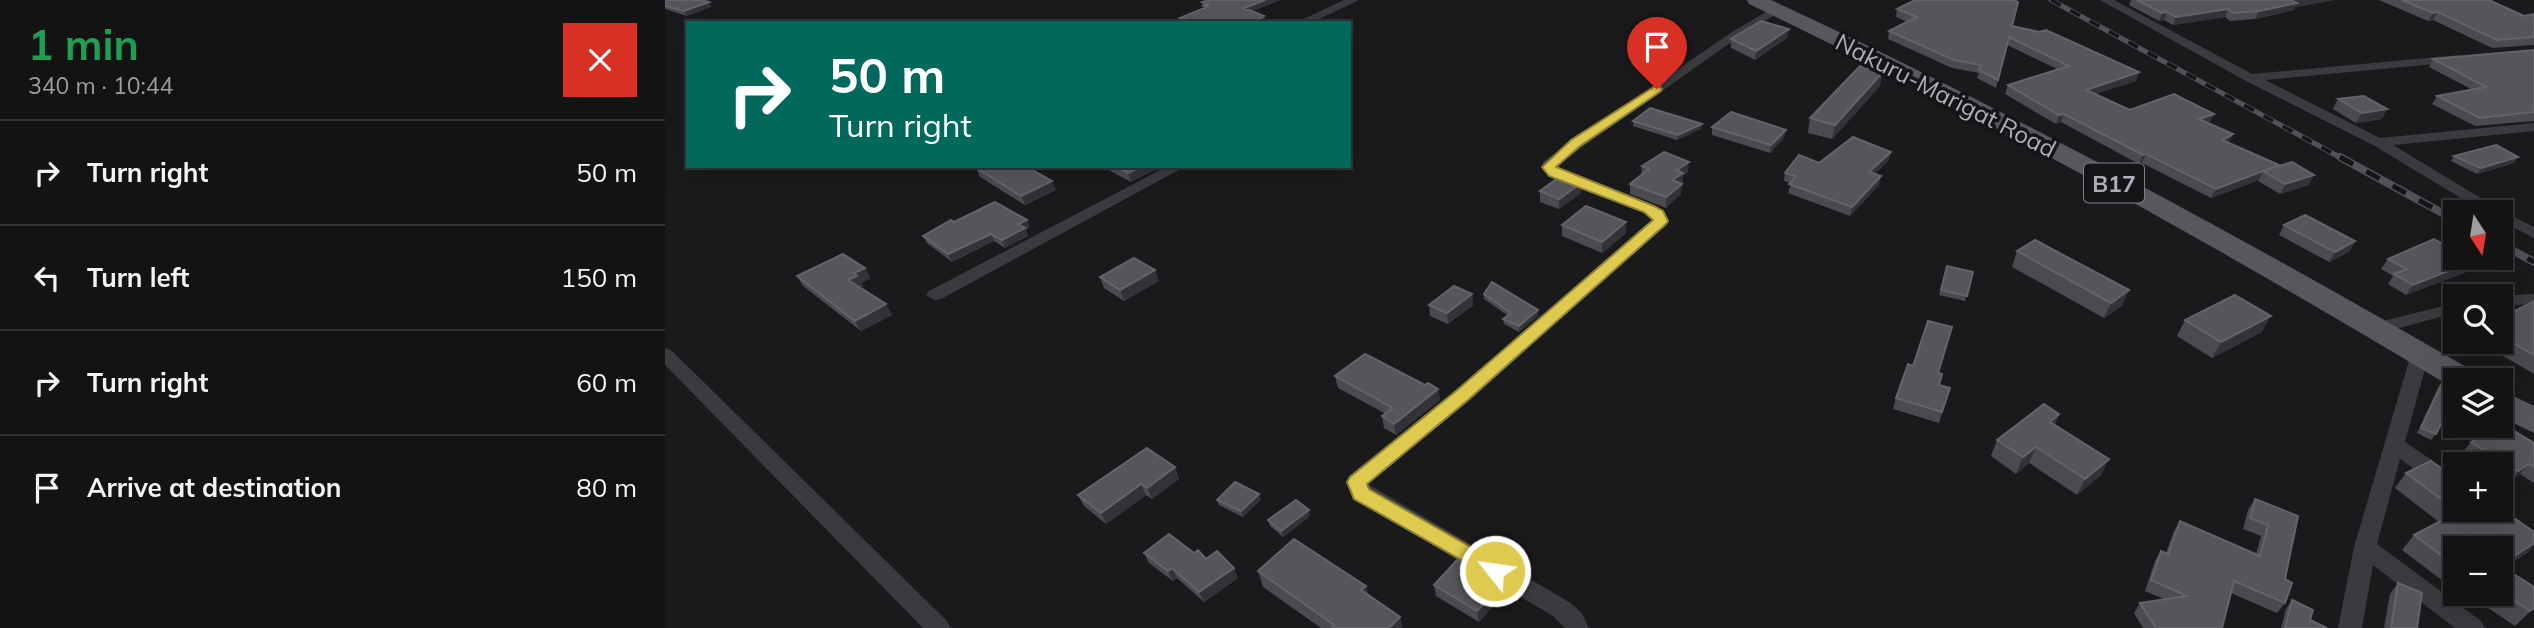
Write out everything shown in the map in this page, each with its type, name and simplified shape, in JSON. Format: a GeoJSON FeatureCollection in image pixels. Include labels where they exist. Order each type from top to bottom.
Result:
{"type":"FeatureCollection","features":[{"type":"Feature","properties":{"kind":"main road","name":"Nakuru-Marigat Road"},"geometry":{"type":"LineString","coordinates":[[1766,5],[2066,156],[2377,328],[2444,368]]}},
{"type":"Feature","properties":{"kind":"main road"},"geometry":{"type":"LineString","coordinates":[[2513,409],[2534,421]]}},
{"type":"Feature","properties":{"kind":"street"},"geometry":{"type":"LineString","coordinates":[[1306,21],[1353,0]]}},
{"type":"Feature","properties":{"kind":"street"},"geometry":{"type":"LineString","coordinates":[[2106,0],[2250,78],[2378,142],[2475,200]]}},
{"type":"Feature","properties":{"kind":"street"},"geometry":{"type":"LineString","coordinates":[[1577,628],[1573,619],[1561,609],[1361,494],[1356,482],[1462,396],[1661,221],[1658,214],[1649,209],[1554,173],[1549,164],[1736,34],[1766,5]]}},
{"type":"Feature","properties":{"kind":"street"},"geometry":{"type":"LineString","coordinates":[[2250,78],[2463,57]]}},
{"type":"Feature","properties":{"kind":"street"},"geometry":{"type":"LineString","coordinates":[[2378,142],[2534,127]]}},
{"type":"Feature","properties":{"kind":"street"},"geometry":{"type":"LineString","coordinates":[[935,295],[1175,168]]}},
{"type":"Feature","properties":{"kind":"street"},"geometry":{"type":"LineString","coordinates":[[2513,222],[2534,233]]}},
{"type":"Feature","properties":{"kind":"street"},"geometry":{"type":"LineString","coordinates":[[2513,300],[2534,299]]}},
{"type":"Feature","properties":{"kind":"street"},"geometry":{"type":"LineString","coordinates":[[2377,328],[2443,311]]}},
{"type":"Feature","properties":{"kind":"street"},"geometry":{"type":"LineString","coordinates":[[665,354],[939,628]]}},
{"type":"Feature","properties":{"kind":"street"},"geometry":{"type":"LineString","coordinates":[[2350,628],[2365,547],[2420,354]]}},
{"type":"Feature","properties":{"kind":"street"},"geometry":{"type":"LineString","coordinates":[[2393,444],[2443,478]]}},
{"type":"Feature","properties":{"kind":"street"},"geometry":{"type":"LineString","coordinates":[[2365,547],[2473,628]]}},
{"type":"Feature","properties":{"kind":"building"},"geometry":{"type":"Polygon","coordinates":[[[665,0],[709,2],[684,11],[665,6],[665,0]]]}},
{"type":"Feature","properties":{"kind":"building"},"geometry":{"type":"Polygon","coordinates":[[[1265,0],[1244,8],[1264,16],[1256,21],[1188,21],[1180,18],[1207,7],[1204,6],[1208,5],[1202,2],[1265,0]]]}},
{"type":"Feature","properties":{"kind":"building"},"geometry":{"type":"Polygon","coordinates":[[[1915,0],[2014,0],[2018,2],[2012,26],[2039,32],[2046,30],[2139,72],[2086,90],[2130,110],[2174,94],[2214,114],[2199,119],[2233,134],[2222,140],[2279,165],[2216,189],[2064,114],[2059,115],[2008,85],[2069,66],[2009,37],[1998,80],[1979,70],[1981,65],[1954,60],[1889,31],[1917,17],[1897,9],[1915,0]]]}},
{"type":"Feature","properties":{"kind":"building"},"geometry":{"type":"Polygon","coordinates":[[[2137,0],[2292,0],[2297,3],[2259,11],[2233,13],[2228,9],[2176,17],[2137,0]]]}},
{"type":"Feature","properties":{"kind":"building"},"geometry":{"type":"Polygon","coordinates":[[[2402,0],[2489,0],[2524,16],[2534,14],[2534,37],[2497,40],[2438,12],[2433,13],[2402,0]]]}},
{"type":"Feature","properties":{"kind":"building"},"geometry":{"type":"Polygon","coordinates":[[[1761,21],[1789,29],[1756,51],[1731,39],[1761,21]]]}},
{"type":"Feature","properties":{"kind":"building"},"geometry":{"type":"Polygon","coordinates":[[[2534,50],[2534,112],[2480,118],[2437,96],[2486,87],[2433,59],[2534,50]]]}},
{"type":"Feature","properties":{"kind":"building"},"geometry":{"type":"Polygon","coordinates":[[[1860,66],[1883,72],[1835,125],[1810,118],[1860,66]]]}},
{"type":"Feature","properties":{"kind":"building"},"geometry":{"type":"Polygon","coordinates":[[[2364,96],[2387,109],[2362,113],[2338,99],[2364,96]]]}},
{"type":"Feature","properties":{"kind":"building"},"geometry":{"type":"Polygon","coordinates":[[[1650,108],[1702,124],[1678,135],[1633,121],[1650,108]]]}},
{"type":"Feature","properties":{"kind":"building"},"geometry":{"type":"Polygon","coordinates":[[[1731,112],[1786,130],[1771,145],[1712,127],[1731,112]]]}},
{"type":"Feature","properties":{"kind":"building"},"geometry":{"type":"Polygon","coordinates":[[[1853,137],[1891,152],[1869,172],[1881,176],[1852,207],[1789,184],[1796,176],[1785,173],[1799,155],[1819,163],[1853,137]]]}},
{"type":"Feature","properties":{"kind":"building"},"geometry":{"type":"Polygon","coordinates":[[[2496,145],[2518,157],[2481,168],[2454,156],[2496,145]]]}},
{"type":"Feature","properties":{"kind":"building"},"geometry":{"type":"Polygon","coordinates":[[[1664,152],[1689,162],[1677,170],[1683,173],[1672,180],[1682,184],[1666,197],[1630,184],[1649,169],[1642,166],[1664,152]]]}},
{"type":"Feature","properties":{"kind":"building"},"geometry":{"type":"Polygon","coordinates":[[[2292,162],[2314,175],[2285,184],[2263,171],[2292,162]]]}},
{"type":"Feature","properties":{"kind":"building"},"geometry":{"type":"Polygon","coordinates":[[[976,168],[1029,168],[1052,181],[1021,196],[976,168]]]}},
{"type":"Feature","properties":{"kind":"building"},"geometry":{"type":"Polygon","coordinates":[[[1119,168],[1138,168],[1128,173],[1119,168]]]}},
{"type":"Feature","properties":{"kind":"building"},"geometry":{"type":"Polygon","coordinates":[[[1562,175],[1581,183],[1559,199],[1540,191],[1562,175]]]}},
{"type":"Feature","properties":{"kind":"building"},"geometry":{"type":"Polygon","coordinates":[[[995,202],[1027,220],[1018,224],[1025,228],[1002,240],[991,234],[948,254],[923,236],[951,220],[954,222],[995,202]]]}},
{"type":"Feature","properties":{"kind":"building"},"geometry":{"type":"Polygon","coordinates":[[[1586,206],[1626,222],[1602,242],[1562,225],[1586,206]]]}},
{"type":"Feature","properties":{"kind":"building"},"geometry":{"type":"Polygon","coordinates":[[[2305,215],[2355,241],[2335,252],[2284,225],[2305,215]]]}},
{"type":"Feature","properties":{"kind":"building"},"geometry":{"type":"Polygon","coordinates":[[[2434,239],[2443,244],[2443,270],[2450,270],[2413,285],[2394,274],[2407,269],[2388,259],[2434,239]]]}},
{"type":"Feature","properties":{"kind":"building"},"geometry":{"type":"Polygon","coordinates":[[[2035,240],[2129,290],[2111,303],[2017,251],[2035,240]]]}},
{"type":"Feature","properties":{"kind":"building"},"geometry":{"type":"Polygon","coordinates":[[[843,254],[865,268],[854,273],[857,276],[848,280],[886,304],[855,321],[797,276],[843,254]]]}},
{"type":"Feature","properties":{"kind":"building"},"geometry":{"type":"Polygon","coordinates":[[[1134,258],[1155,270],[1120,290],[1100,277],[1134,258]]]}},
{"type":"Feature","properties":{"kind":"building"},"geometry":{"type":"Polygon","coordinates":[[[1947,266],[1973,272],[1967,296],[1941,290],[1947,266]]]}},
{"type":"Feature","properties":{"kind":"building"},"geometry":{"type":"Polygon","coordinates":[[[1492,282],[1538,310],[1519,326],[1503,319],[1511,313],[1484,294],[1492,282]]]}},
{"type":"Feature","properties":{"kind":"building"},"geometry":{"type":"Polygon","coordinates":[[[1454,286],[1472,294],[1447,313],[1429,305],[1454,286]]]}},
{"type":"Feature","properties":{"kind":"building"},"geometry":{"type":"Polygon","coordinates":[[[2235,295],[2271,316],[2221,342],[2185,320],[2235,295]]]}},
{"type":"Feature","properties":{"kind":"building"},"geometry":{"type":"Polygon","coordinates":[[[2534,301],[2534,355],[2513,343],[2513,312],[2534,301]]]}},
{"type":"Feature","properties":{"kind":"building"},"geometry":{"type":"Polygon","coordinates":[[[1928,321],[1952,327],[1938,373],[1942,374],[1939,385],[1950,388],[1942,412],[1896,398],[1908,364],[1913,366],[1928,321]]]}},
{"type":"Feature","properties":{"kind":"building"},"geometry":{"type":"Polygon","coordinates":[[[1365,354],[1438,389],[1394,424],[1382,416],[1393,408],[1335,376],[1365,354]]]}},
{"type":"Feature","properties":{"kind":"building"},"geometry":{"type":"Polygon","coordinates":[[[2443,381],[2441,424],[2436,434],[2421,428],[2443,381]]]}},
{"type":"Feature","properties":{"kind":"building"},"geometry":{"type":"Polygon","coordinates":[[[2044,404],[2059,414],[2050,422],[2109,459],[2085,479],[2036,447],[2023,457],[1997,440],[2044,404]]]}},
{"type":"Feature","properties":{"kind":"building"},"geometry":{"type":"Polygon","coordinates":[[[2513,430],[2534,443],[2534,467],[2529,464],[2518,471],[2513,468],[2513,452],[2487,452],[2471,442],[2477,438],[2513,438],[2513,430]]]}},
{"type":"Feature","properties":{"kind":"building"},"geometry":{"type":"Polygon","coordinates":[[[1147,448],[1175,467],[1147,488],[1141,484],[1101,513],[1078,495],[1147,448]]]}},
{"type":"Feature","properties":{"kind":"building"},"geometry":{"type":"Polygon","coordinates":[[[2431,461],[2443,470],[2443,501],[2406,473],[2431,461]]]}},
{"type":"Feature","properties":{"kind":"building"},"geometry":{"type":"Polygon","coordinates":[[[1235,482],[1259,494],[1241,511],[1217,500],[1235,482]]]}},
{"type":"Feature","properties":{"kind":"building"},"geometry":{"type":"Polygon","coordinates":[[[2255,499],[2298,516],[2285,579],[2292,583],[2285,603],[2234,581],[2222,628],[2156,628],[2140,603],[2187,596],[2151,580],[2161,551],[2168,554],[2180,521],[2260,556],[2268,525],[2250,518],[2255,499]]]}},
{"type":"Feature","properties":{"kind":"building"},"geometry":{"type":"Polygon","coordinates":[[[1296,500],[1309,510],[1281,531],[1268,520],[1296,500]]]}},
{"type":"Feature","properties":{"kind":"building"},"geometry":{"type":"Polygon","coordinates":[[[2513,517],[2534,532],[2534,543],[2513,557],[2513,536],[2443,536],[2443,557],[2414,535],[2443,520],[2443,522],[2513,522],[2513,517]]]}},
{"type":"Feature","properties":{"kind":"building"},"geometry":{"type":"Polygon","coordinates":[[[1169,534],[1194,553],[1198,550],[1206,559],[1217,551],[1234,568],[1199,592],[1172,568],[1168,571],[1144,553],[1169,534]]]}},
{"type":"Feature","properties":{"kind":"building"},"geometry":{"type":"Polygon","coordinates":[[[1294,539],[1366,586],[1361,590],[1400,617],[1389,628],[1332,628],[1334,625],[1258,571],[1294,539]]]}},
{"type":"Feature","properties":{"kind":"building"},"geometry":{"type":"Polygon","coordinates":[[[1457,560],[1474,570],[1479,565],[1495,575],[1489,581],[1499,587],[1477,611],[1434,585],[1457,560]]]}},
{"type":"Feature","properties":{"kind":"building"},"geometry":{"type":"Polygon","coordinates":[[[2513,574],[2534,587],[2534,608],[2530,611],[2513,600],[2513,574]]]}},
{"type":"Feature","properties":{"kind":"building"},"geometry":{"type":"Polygon","coordinates":[[[2398,583],[2422,593],[2417,628],[2391,628],[2398,583]]]}},
{"type":"Feature","properties":{"kind":"building"},"geometry":{"type":"Polygon","coordinates":[[[2292,600],[2313,610],[2310,620],[2327,628],[2285,628],[2292,600]]]}},
{"type":"Feature","properties":{"kind":"railway"},"geometry":{"type":"LineString","coordinates":[[2051,0],[2343,159]]}},
{"type":"Feature","properties":{"kind":"railway"},"geometry":{"type":"LineString","coordinates":[[2340,157],[2443,213]]}},
{"type":"Feature","properties":{"kind":"railway"},"geometry":{"type":"LineString","coordinates":[[2513,251],[2534,262]]}},
{"type":"Feature","properties":{"kind":"route"},"geometry":{"type":"LineString","coordinates":[[1495,571],[1361,494],[1356,482],[1462,396],[1661,221],[1658,214],[1649,209],[1554,173],[1549,167],[1549,164],[1576,143],[1657,89]]}}]}
